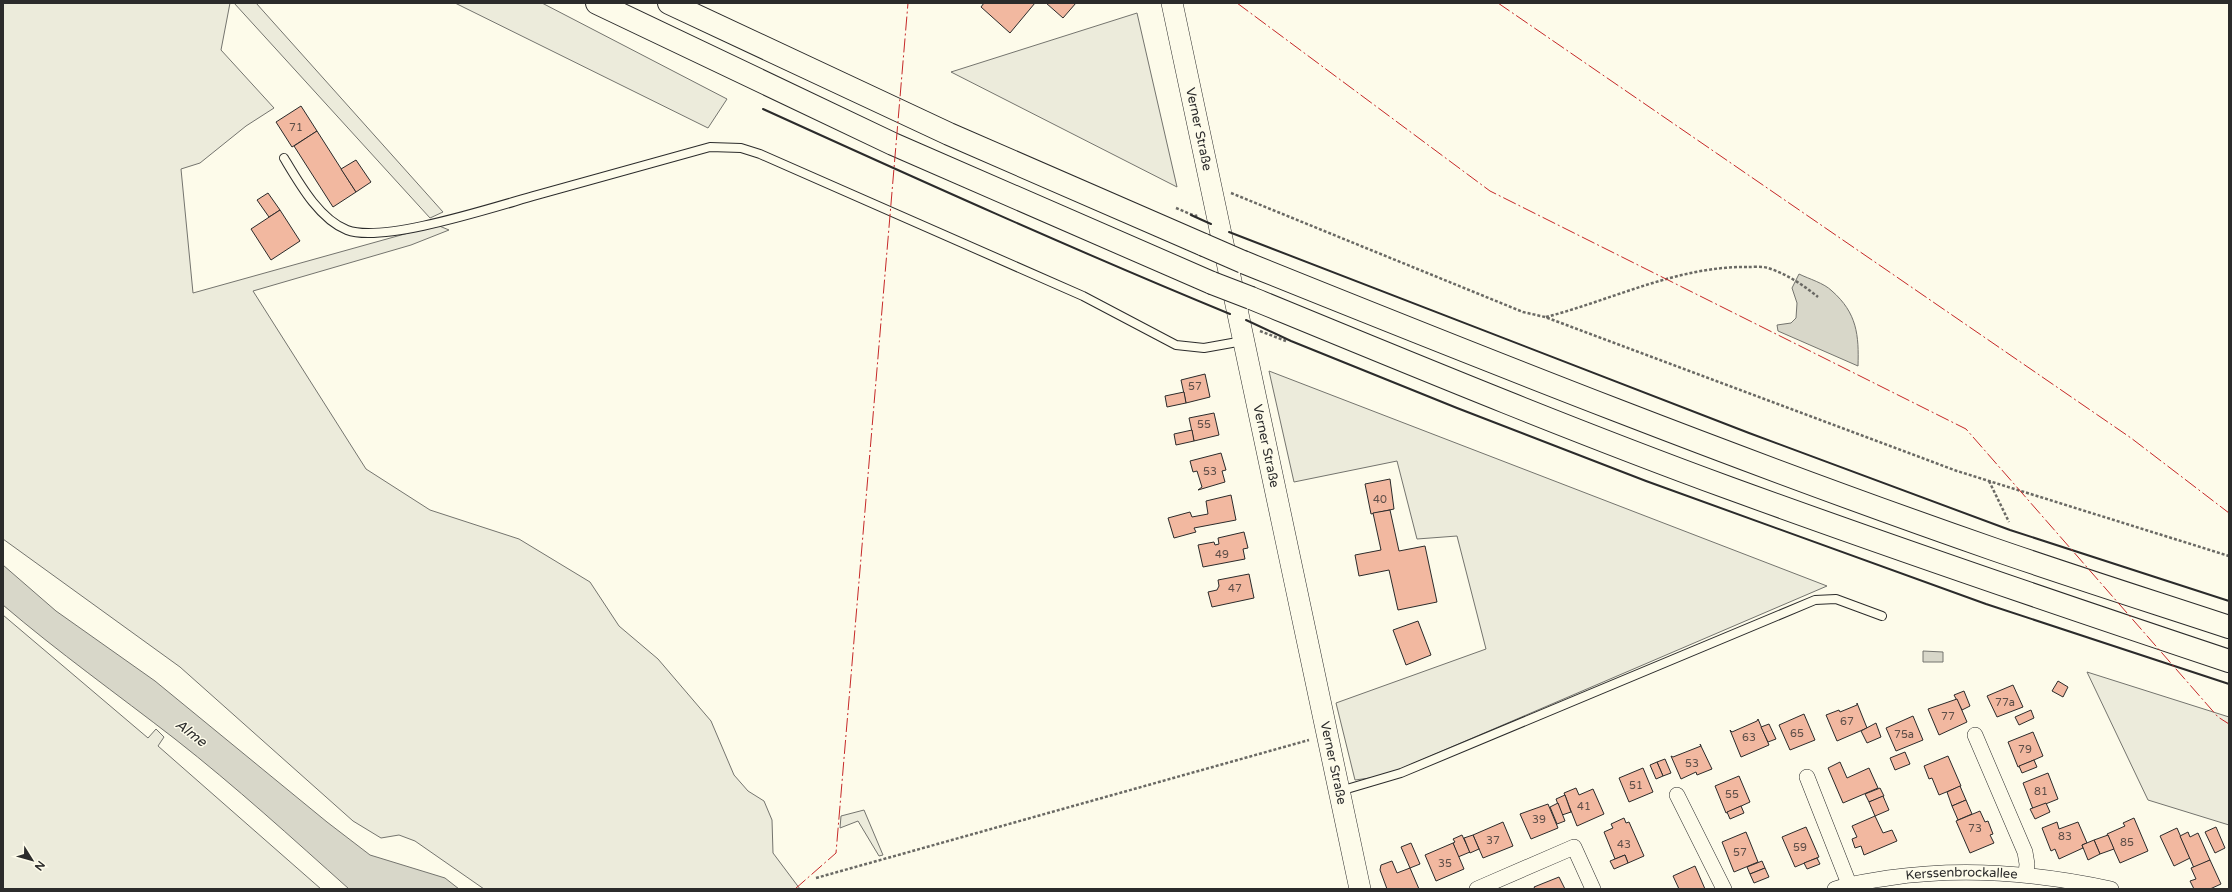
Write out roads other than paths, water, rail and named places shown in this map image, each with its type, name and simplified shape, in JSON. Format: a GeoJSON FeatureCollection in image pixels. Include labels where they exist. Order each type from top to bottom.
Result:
{"type":"FeatureCollection","features":[{"type":"Feature","properties":{"kind":"highway"},"geometry":{"type":"LineString","coordinates":[[597,3],[893,144],[1212,283],[1475,390],[1726,487],[1986,580],[2229,661]]}},
{"type":"Feature","properties":{"kind":"highway"},"geometry":{"type":"LineString","coordinates":[[669,3],[949,134],[1243,262],[1488,362],[1741,458],[1994,549],[2229,627]]}},
{"type":"Feature","properties":{"kind":"main road","name":"Verner Straße"},"geometry":{"type":"LineString","coordinates":[[1172,3],[1213,194],[1251,336],[1298,594],[1360,889]]}},
{"type":"Feature","properties":{"kind":"street","name":"Kerssenbrockallee"},"geometry":{"type":"LineString","coordinates":[[1975,735],[2025,852],[2027,864],[2026,874]]}},
{"type":"Feature","properties":{"kind":"street"},"geometry":{"type":"LineString","coordinates":[[1807,777],[1850,887]]}},
{"type":"Feature","properties":{"kind":"street"},"geometry":{"type":"LineString","coordinates":[[1677,795],[1724,889]]}},
{"type":"Feature","properties":{"kind":"street"},"geometry":{"type":"LineString","coordinates":[[1477,889],[1574,847],[1593,889]]}},
{"type":"Feature","properties":{"kind":"street","name":"Kerssenbrockallee"},"geometry":{"type":"LineString","coordinates":[[1835,889],[1925,873],[2026,874],[2112,889]]}},
{"type":"Feature","properties":{"kind":"lane"},"geometry":{"type":"LineString","coordinates":[[284,158],[309,198],[322,211],[346,230],[367,232],[396,230],[430,224],[710,147],[740,148],[760,154],[1083,296],[1176,345],[1204,348],[1251,336]]}},
{"type":"Feature","properties":{"kind":"lane"},"geometry":{"type":"LineString","coordinates":[[1339,791],[1401,774],[1815,600],[1836,599],[1882,616]]}},
{"type":"Feature","properties":{"kind":"water"},"geometry":{"type":"Polygon","coordinates":[[[1799,274],[1829,288],[1847,308],[1855,325],[1857,334],[1858,366],[1778,331],[1777,325],[1791,323],[1796,318],[1797,303],[1792,288],[1799,274]]]}},
{"type":"Feature","properties":{"kind":"water","name":"Alme"},"geometry":{"type":"Polygon","coordinates":[[[3,565],[56,611],[155,681],[327,822],[370,855],[445,878],[459,889],[349,889],[219,775],[3,605],[3,565]]]}},
{"type":"Feature","properties":{"kind":"water"},"geometry":{"type":"Polygon","coordinates":[[[1923,651],[1943,652],[1943,662],[1923,662],[1923,651]]]}}]}
